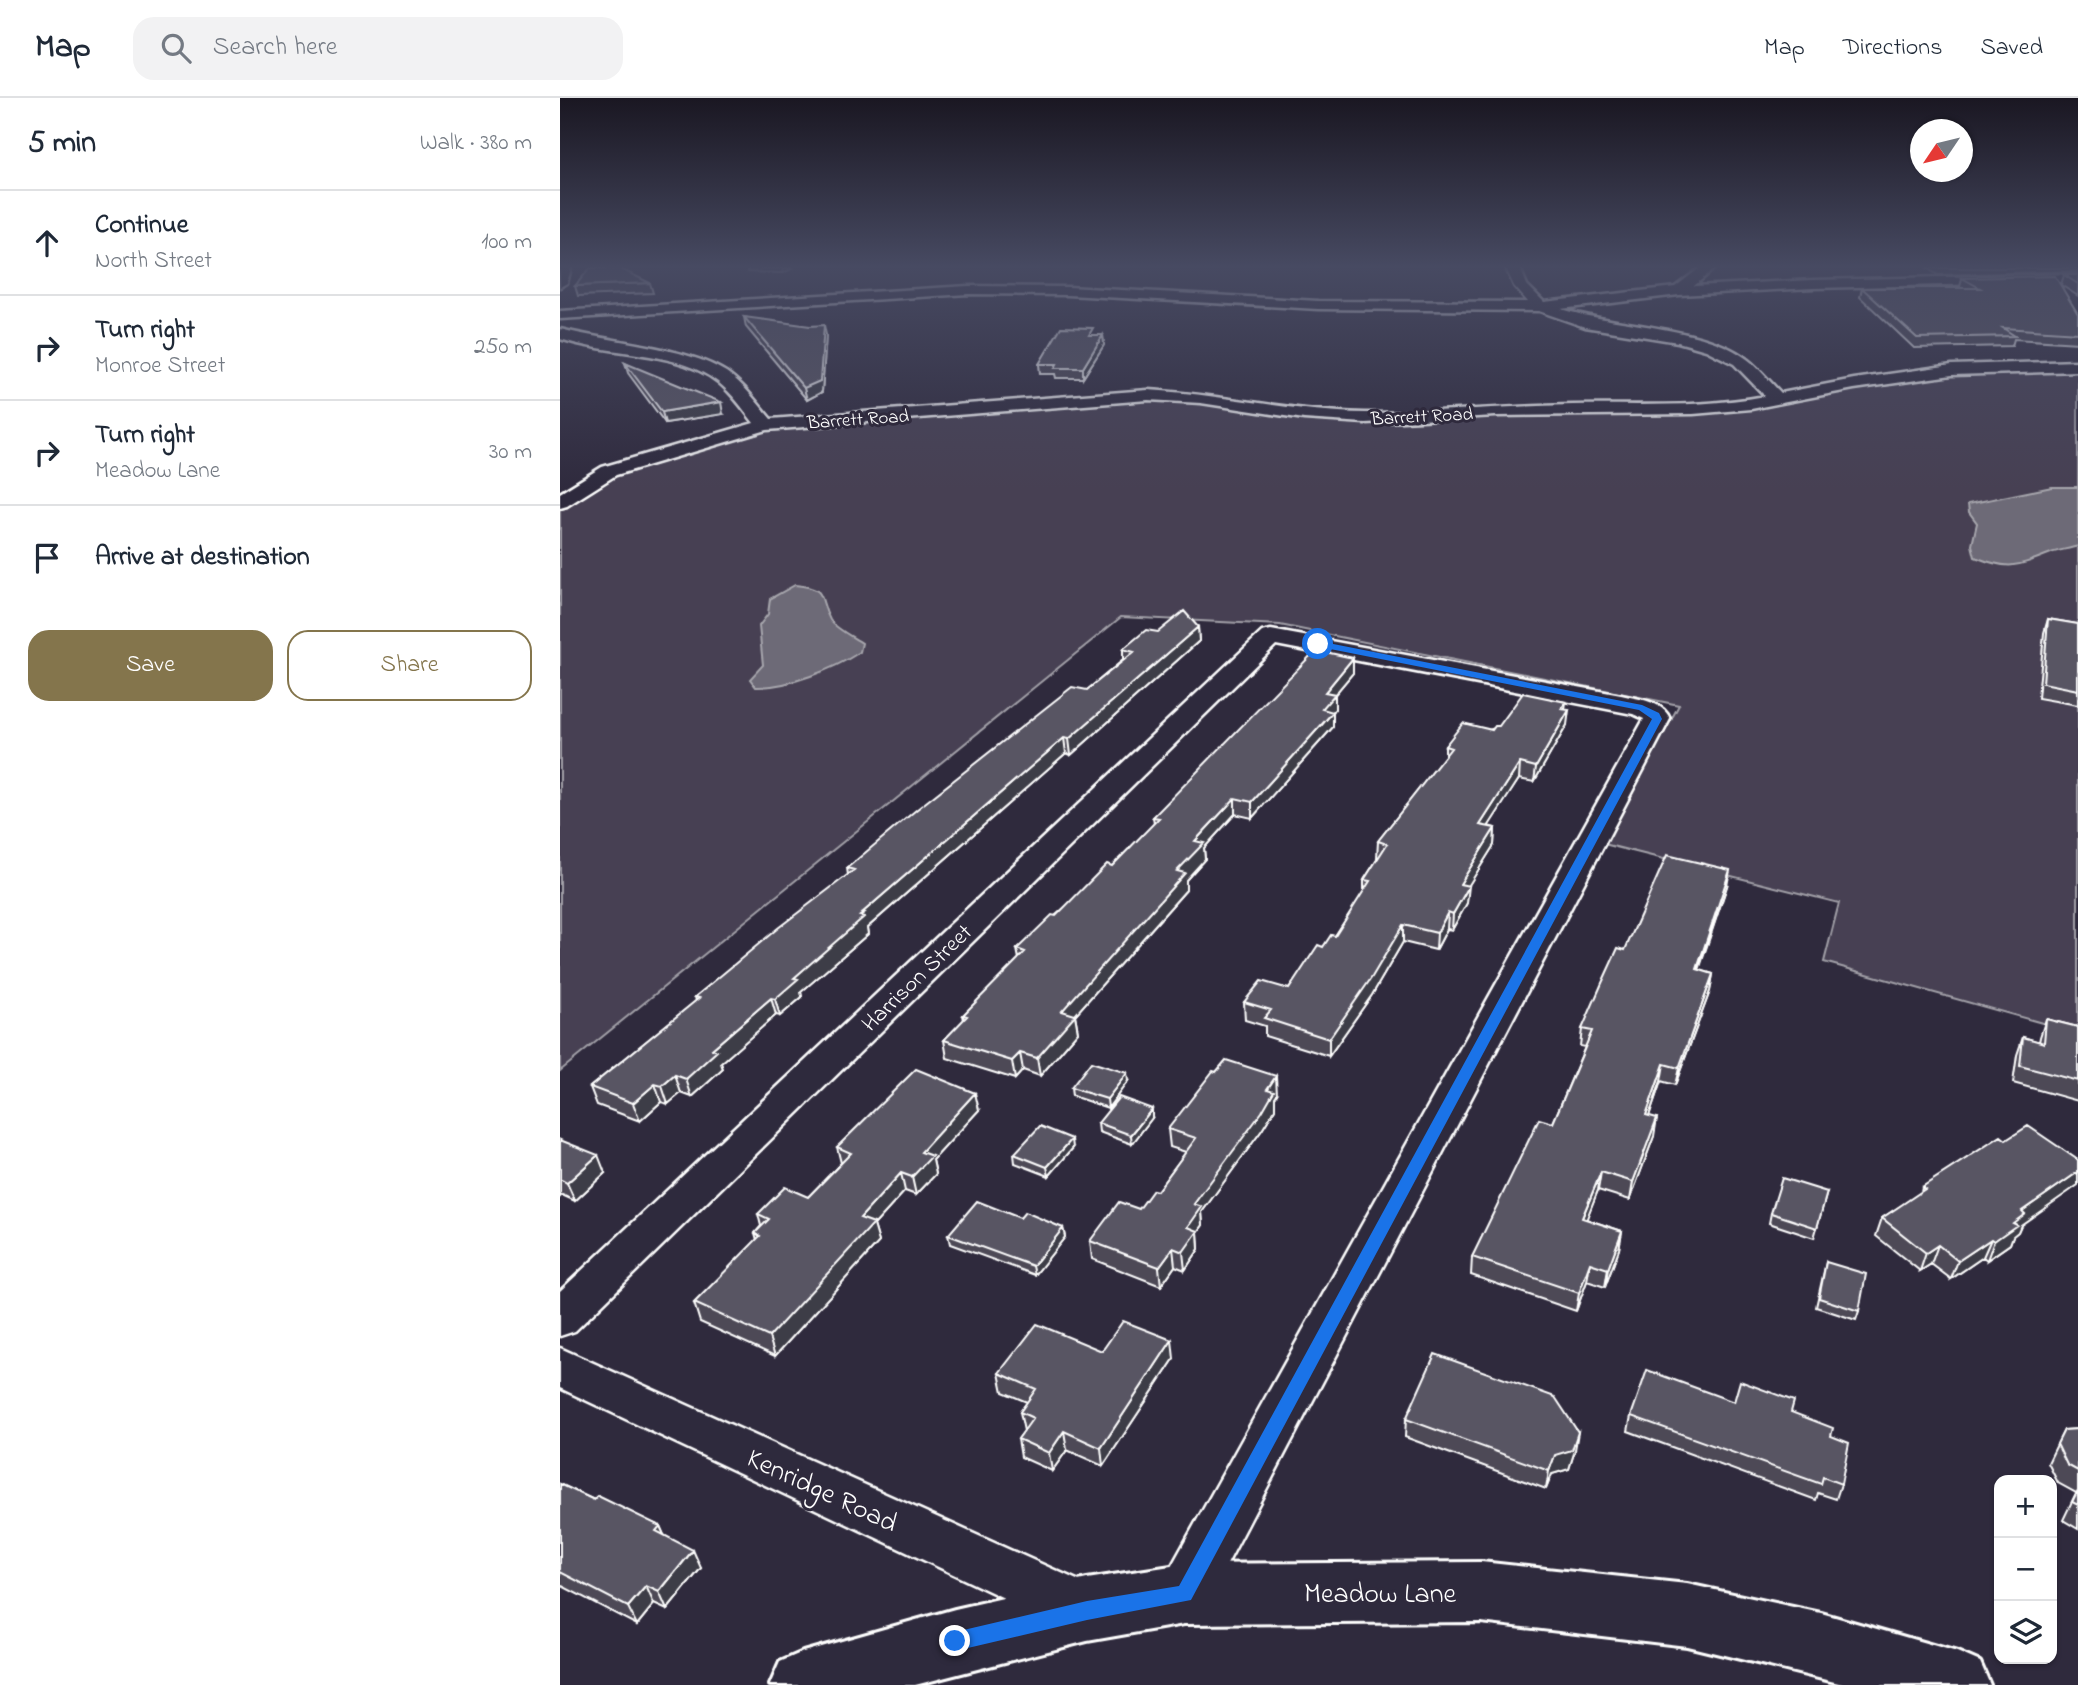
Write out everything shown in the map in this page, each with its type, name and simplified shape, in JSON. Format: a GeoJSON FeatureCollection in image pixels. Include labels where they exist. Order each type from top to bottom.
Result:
{"type":"FeatureCollection","features":[{"type":"Feature","properties":{"kind":"main road","name":"Meadow Lane"},"geometry":{"type":"LineString","coordinates":[[803,1685],[919,1650],[1087,1611],[1184,1594],[1481,1592],[1687,1615],[1821,1645],[1957,1685]]}},
{"type":"Feature","properties":{"kind":"street"},"geometry":{"type":"LineString","coordinates":[[588,342],[671,358],[705,368],[733,386],[766,425]]}},
{"type":"Feature","properties":{"kind":"street"},"geometry":{"type":"LineString","coordinates":[[1694,342],[1712,347],[1740,361],[1777,399]]}},
{"type":"Feature","properties":{"kind":"street","name":"Barrett Road"},"geometry":{"type":"LineString","coordinates":[[609,471],[766,425],[1148,395],[1201,398],[1304,414],[1365,418],[1496,411],[1693,409],[1751,404],[1952,370],[2010,366],[2078,366]]}},
{"type":"Feature","properties":{"kind":"street"},"geometry":{"type":"LineString","coordinates":[[560,483],[609,471]]}},
{"type":"Feature","properties":{"kind":"street"},"geometry":{"type":"LineString","coordinates":[[560,502],[609,471]]}},
{"type":"Feature","properties":{"kind":"street","name":"Harrison Street"},"geometry":{"type":"LineString","coordinates":[[560,1318],[1271,637],[1621,703],[1656,715],[1657,719],[1184,1594]]}},
{"type":"Feature","properties":{"kind":"street","name":"Kenridge Road"},"geometry":{"type":"LineString","coordinates":[[560,1367],[1087,1611]]}},
{"type":"Feature","properties":{"kind":"shaded area"},"geometry":{"type":"Polygon","coordinates":[[[2078,367],[2078,1033],[1824,962],[1839,903],[1604,844],[1679,705],[1280,625],[1121,617],[560,1071],[560,506],[607,479],[672,452],[769,427],[1148,395],[1330,416],[1723,406],[1903,377],[2078,367]]]}},
{"type":"Feature","properties":{"kind":"shaded area"},"geometry":{"type":"Polygon","coordinates":[[[2052,487],[2078,487],[2078,546],[2014,565],[1997,564],[1975,557],[1972,545],[1977,523],[1969,512],[1968,504],[2052,487]]]}},
{"type":"Feature","properties":{"kind":"shaded area"},"geometry":{"type":"Polygon","coordinates":[[[795,585],[813,589],[821,595],[830,620],[840,630],[862,643],[860,652],[810,676],[782,684],[756,687],[750,679],[763,665],[759,626],[768,614],[770,599],[795,585]]]}},
{"type":"Feature","properties":{"kind":"building"},"geometry":{"type":"Polygon","coordinates":[[[765,342],[823,342],[820,381],[804,388],[765,342]]]}},
{"type":"Feature","properties":{"kind":"building"},"geometry":{"type":"Polygon","coordinates":[[[1052,342],[1099,342],[1083,368],[1055,368],[1057,364],[1039,364],[1052,342]]]}},
{"type":"Feature","properties":{"kind":"building"},"geometry":{"type":"Polygon","coordinates":[[[625,363],[681,386],[721,402],[662,412],[625,363]]]}},
{"type":"Feature","properties":{"kind":"building"},"geometry":{"type":"Polygon","coordinates":[[[1184,611],[1198,627],[1069,739],[1064,738],[862,913],[860,916],[864,917],[794,978],[798,979],[775,999],[771,998],[712,1049],[717,1051],[686,1079],[675,1075],[662,1086],[655,1084],[633,1103],[590,1087],[699,998],[695,997],[778,928],[854,870],[847,868],[916,810],[1072,687],[1087,690],[1134,652],[1123,649],[1146,630],[1158,632],[1184,611]]]}},
{"type":"Feature","properties":{"kind":"building"},"geometry":{"type":"Polygon","coordinates":[[[2048,619],[2078,624],[2078,690],[2043,683],[2048,619]]]}},
{"type":"Feature","properties":{"kind":"building"},"geometry":{"type":"Polygon","coordinates":[[[1316,650],[1353,658],[1325,692],[1335,694],[1322,709],[1333,712],[1252,802],[1235,798],[1195,841],[1204,843],[1177,871],[1185,873],[1062,1011],[1075,1015],[1037,1058],[1020,1053],[1012,1061],[944,1040],[967,1016],[963,1015],[1025,952],[1017,949],[1052,915],[1056,916],[1107,864],[1112,866],[1159,818],[1153,817],[1316,650]]]}},
{"type":"Feature","properties":{"kind":"building"},"geometry":{"type":"Polygon","coordinates":[[[1523,693],[1566,702],[1561,709],[1569,710],[1536,767],[1520,763],[1480,825],[1495,828],[1460,884],[1469,886],[1453,914],[1448,912],[1437,933],[1403,925],[1372,977],[1329,1039],[1264,1018],[1271,1010],[1244,1002],[1261,981],[1289,989],[1318,945],[1323,947],[1331,935],[1335,936],[1370,881],[1364,880],[1387,844],[1378,841],[1451,748],[1445,746],[1463,723],[1492,730],[1499,726],[1523,693]]]}},
{"type":"Feature","properties":{"kind":"building"},"geometry":{"type":"Polygon","coordinates":[[[1667,855],[1730,870],[1697,969],[1713,974],[1679,1068],[1664,1064],[1646,1115],[1657,1118],[1633,1182],[1601,1172],[1582,1218],[1622,1231],[1608,1269],[1590,1263],[1579,1293],[1472,1257],[1539,1119],[1553,1123],[1592,1031],[1582,1029],[1618,948],[1625,950],[1667,855]]]}},
{"type":"Feature","properties":{"kind":"building"},"geometry":{"type":"Polygon","coordinates":[[[2046,1019],[2078,1027],[2078,1081],[2020,1066],[2023,1037],[2044,1043],[2046,1019]]]}},
{"type":"Feature","properties":{"kind":"building"},"geometry":{"type":"Polygon","coordinates":[[[1226,1060],[1276,1076],[1267,1089],[1274,1091],[1262,1112],[1194,1204],[1202,1207],[1188,1227],[1198,1231],[1183,1252],[1173,1248],[1159,1267],[1090,1241],[1119,1202],[1139,1209],[1153,1190],[1157,1191],[1196,1138],[1168,1129],[1213,1071],[1216,1072],[1226,1060]]]}},
{"type":"Feature","properties":{"kind":"building"},"geometry":{"type":"Polygon","coordinates":[[[1091,1062],[1127,1073],[1107,1099],[1071,1088],[1091,1062]]]}},
{"type":"Feature","properties":{"kind":"building"},"geometry":{"type":"Polygon","coordinates":[[[916,1069],[975,1093],[921,1152],[932,1156],[912,1177],[901,1173],[860,1218],[874,1223],[769,1337],[694,1303],[760,1236],[755,1233],[769,1219],[758,1214],[785,1187],[808,1197],[851,1153],[837,1147],[916,1069]]]}},
{"type":"Feature","properties":{"kind":"building"},"geometry":{"type":"Polygon","coordinates":[[[1119,1097],[1152,1109],[1131,1135],[1098,1123],[1119,1097]]]}},
{"type":"Feature","properties":{"kind":"building"},"geometry":{"type":"Polygon","coordinates":[[[1040,1126],[1072,1139],[1047,1167],[1014,1154],[1040,1126]]]}},
{"type":"Feature","properties":{"kind":"building"},"geometry":{"type":"Polygon","coordinates":[[[2028,1126],[2078,1160],[2078,1172],[2022,1211],[2025,1214],[2013,1223],[2017,1225],[1994,1241],[1991,1239],[1958,1261],[1938,1245],[1926,1253],[1882,1218],[1925,1189],[1922,1187],[2001,1136],[2006,1140],[2028,1126]]]}},
{"type":"Feature","properties":{"kind":"building"},"geometry":{"type":"Polygon","coordinates":[[[560,1140],[598,1155],[567,1183],[560,1179],[560,1140]]]}},
{"type":"Feature","properties":{"kind":"building"},"geometry":{"type":"Polygon","coordinates":[[[1782,1178],[1827,1192],[1817,1228],[1771,1213],[1782,1178]]]}},
{"type":"Feature","properties":{"kind":"building"},"geometry":{"type":"Polygon","coordinates":[[[977,1201],[1020,1218],[1025,1212],[1063,1228],[1033,1266],[948,1235],[977,1201]]]}},
{"type":"Feature","properties":{"kind":"building"},"geometry":{"type":"Polygon","coordinates":[[[1826,1262],[1866,1274],[1859,1311],[1819,1298],[1826,1262]]]}},
{"type":"Feature","properties":{"kind":"building"},"geometry":{"type":"Polygon","coordinates":[[[1123,1321],[1172,1340],[1101,1448],[1064,1431],[1049,1453],[1018,1439],[1033,1418],[1020,1412],[1036,1389],[999,1373],[1037,1324],[1102,1351],[1123,1321]]]}},
{"type":"Feature","properties":{"kind":"building"},"geometry":{"type":"Polygon","coordinates":[[[1435,1354],[1555,1397],[1578,1432],[1572,1450],[1555,1455],[1549,1471],[1406,1419],[1435,1354]]]}},
{"type":"Feature","properties":{"kind":"building"},"geometry":{"type":"Polygon","coordinates":[[[1647,1370],[1734,1402],[1740,1381],[1794,1401],[1791,1412],[1833,1428],[1831,1436],[1849,1443],[1841,1484],[1823,1477],[1821,1484],[1631,1416],[1647,1370]]]}},
{"type":"Feature","properties":{"kind":"building"},"geometry":{"type":"Polygon","coordinates":[[[2078,1429],[2078,1471],[2067,1465],[2057,1444],[2064,1430],[2078,1429]]]}},
{"type":"Feature","properties":{"kind":"building"},"geometry":{"type":"Polygon","coordinates":[[[560,1484],[594,1500],[598,1496],[660,1526],[656,1531],[693,1550],[659,1592],[646,1586],[628,1607],[560,1572],[560,1484]]]}},
{"type":"Feature","properties":{"kind":"building"},"geometry":{"type":"Polygon","coordinates":[[[2078,1490],[2078,1505],[2072,1502],[2078,1490]]]}},
{"type":"Feature","properties":{"kind":"route"},"geometry":{"type":"LineString","coordinates":[[955,1641],[1087,1611],[1184,1594],[1657,719],[1656,715],[1642,708],[1621,703],[1318,644]]}}]}
